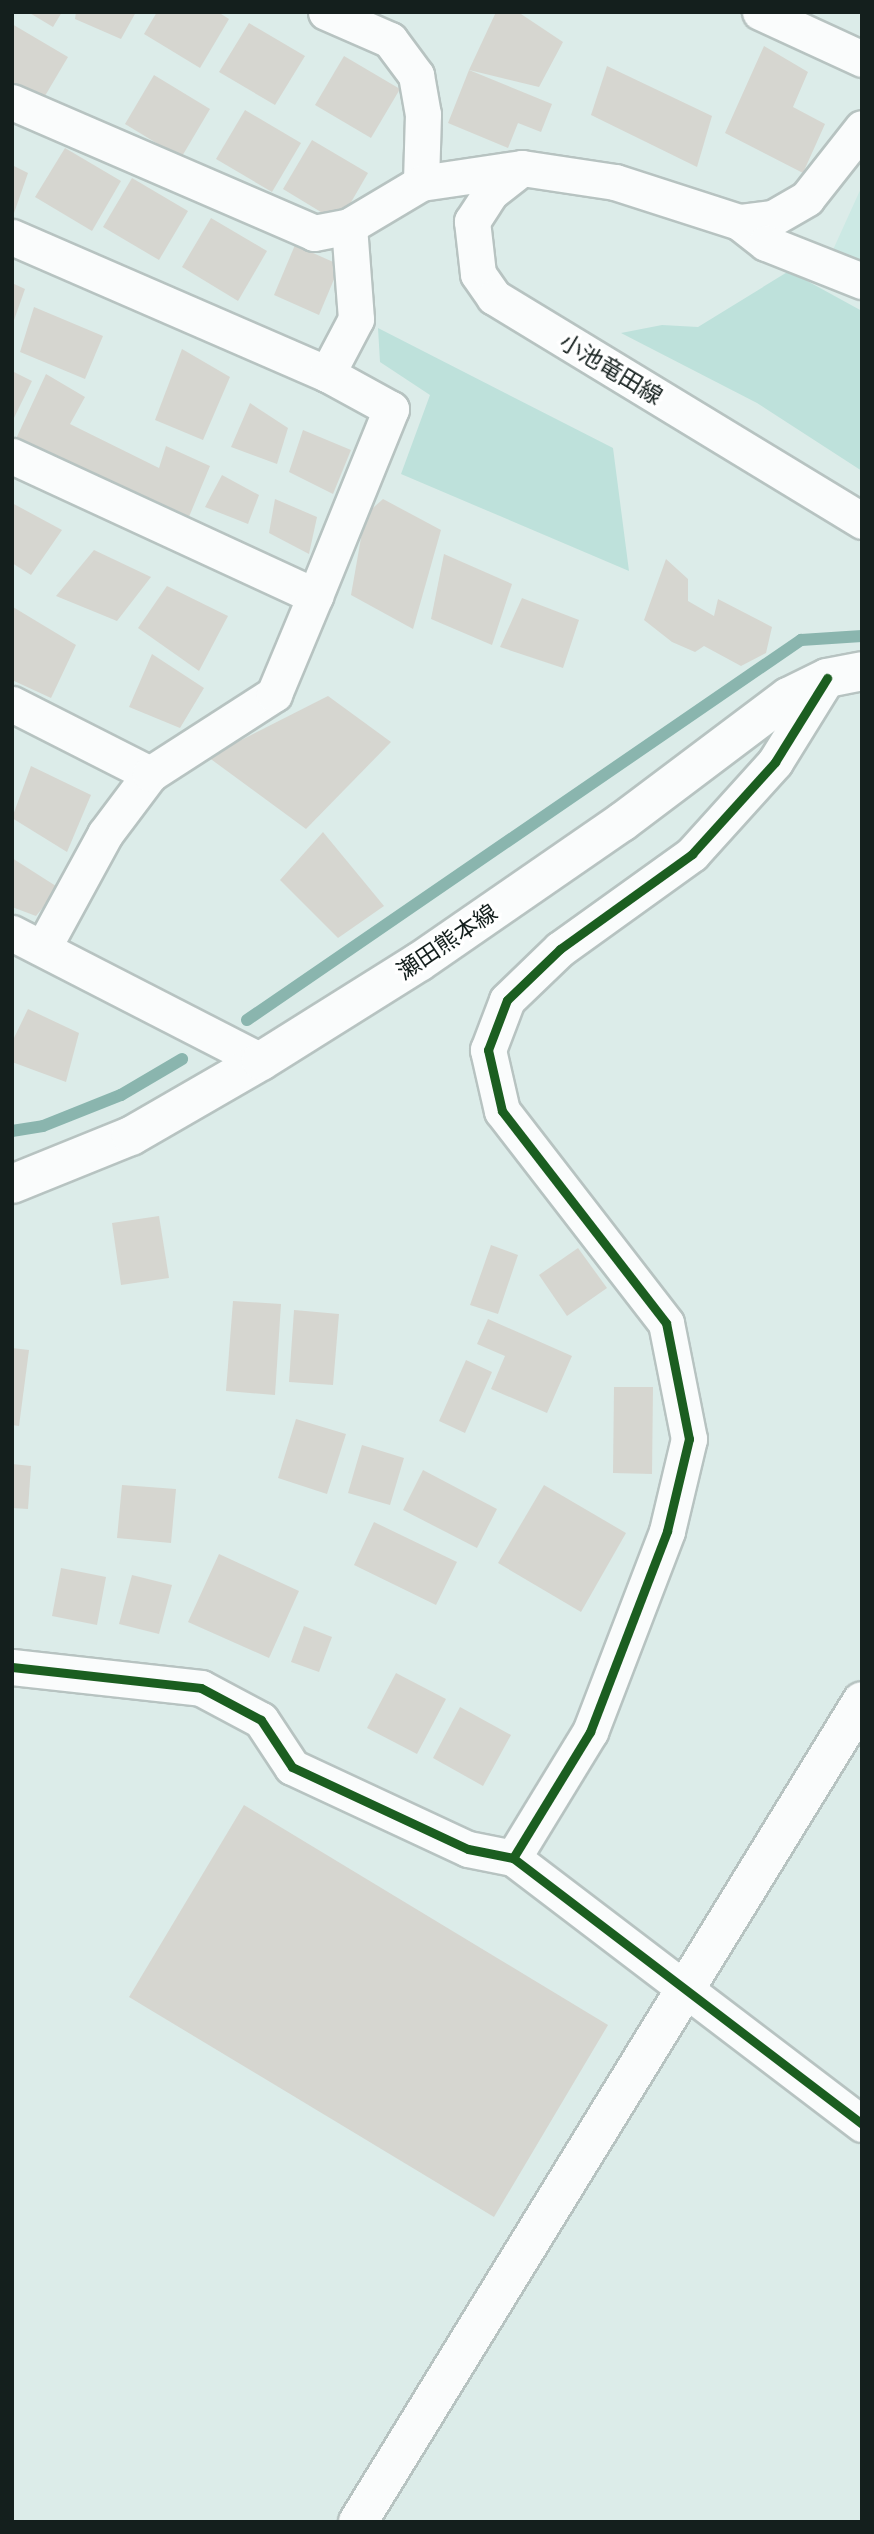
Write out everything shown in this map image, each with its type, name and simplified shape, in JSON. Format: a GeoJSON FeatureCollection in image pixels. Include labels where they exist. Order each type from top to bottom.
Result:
{"type":"FeatureCollection","features":[{"type":"Feature","properties":{"kind":"main road","name":"瀬田熊本線"},"geometry":{"type":"LineString","coordinates":[[12,1184],[131,1136],[261,1061],[419,962],[622,822],[749,723],[844,675]]}},
{"type":"Feature","properties":{"kind":"main road"},"geometry":{"type":"LineString","coordinates":[[358,2522],[686,1993],[862,1701]]}},
{"type":"Feature","properties":{"kind":"street"},"geometry":{"type":"LineString","coordinates":[[326,12],[390,40],[416,75],[423,114],[421,183]]}},
{"type":"Feature","properties":{"kind":"street"},"geometry":{"type":"LineString","coordinates":[[760,12],[862,59]]}},
{"type":"Feature","properties":{"kind":"street"},"geometry":{"type":"LineString","coordinates":[[12,102],[293,228],[314,233],[349,226],[421,183],[522,168],[615,182],[738,222],[766,243],[862,281]]}},
{"type":"Feature","properties":{"kind":"street"},"geometry":{"type":"LineString","coordinates":[[738,222],[773,218],[807,198],[862,128]]}},
{"type":"Feature","properties":{"kind":"street","name":"小池竜田線"},"geometry":{"type":"LineString","coordinates":[[522,168],[491,192],[472,221],[478,274],[494,297],[862,521]]}},
{"type":"Feature","properties":{"kind":"street"},"geometry":{"type":"LineString","coordinates":[[327,374],[356,319],[349,226]]}},
{"type":"Feature","properties":{"kind":"street"},"geometry":{"type":"LineString","coordinates":[[12,237],[327,374],[391,409],[274,694],[150,774],[105,834],[44,946]]}},
{"type":"Feature","properties":{"kind":"street"},"geometry":{"type":"LineString","coordinates":[[12,456],[315,596]]}},
{"type":"Feature","properties":{"kind":"street"},"geometry":{"type":"LineString","coordinates":[[513,1858],[590,1732],[667,1531],[689,1439],[666,1323],[502,1111],[488,1050],[506,1000],[560,949],[692,854],[775,762],[844,675]]}},
{"type":"Feature","properties":{"kind":"street"},"geometry":{"type":"LineString","coordinates":[[12,704],[150,774]]}},
{"type":"Feature","properties":{"kind":"street"},"geometry":{"type":"LineString","coordinates":[[12,933],[44,946],[261,1061]]}},
{"type":"Feature","properties":{"kind":"street"},"geometry":{"type":"LineString","coordinates":[[12,1667],[201,1688],[261,1720],[292,1767],[468,1849],[513,1858],[686,1993],[862,2124]]}},
{"type":"Feature","properties":{"kind":"shaded area"},"geometry":{"type":"Polygon","coordinates":[[[862,186],[862,264],[832,252],[862,186]]]}},
{"type":"Feature","properties":{"kind":"green space"},"geometry":{"type":"Polygon","coordinates":[[[789,271],[862,311],[862,471],[757,403],[621,333],[662,325],[698,327],[789,271]]]}},
{"type":"Feature","properties":{"kind":"green space"},"geometry":{"type":"Polygon","coordinates":[[[378,328],[613,448],[629,571],[401,474],[430,395],[380,362],[378,328]]]}},
{"type":"Feature","properties":{"kind":"building"},"geometry":{"type":"Polygon","coordinates":[[[28,12],[62,12],[53,27],[28,12]]]}},
{"type":"Feature","properties":{"kind":"building"},"geometry":{"type":"Polygon","coordinates":[[[76,12],[136,12],[121,39],[75,19],[76,12]]]}},
{"type":"Feature","properties":{"kind":"building"},"geometry":{"type":"Polygon","coordinates":[[[157,12],[218,12],[229,19],[200,68],[144,34],[157,12]]]}},
{"type":"Feature","properties":{"kind":"building"},"geometry":{"type":"Polygon","coordinates":[[[496,12],[518,12],[563,42],[539,87],[469,70],[496,12]]]}},
{"type":"Feature","properties":{"kind":"building"},"geometry":{"type":"Polygon","coordinates":[[[249,23],[305,56],[275,105],[219,72],[249,23]]]}},
{"type":"Feature","properties":{"kind":"building"},"geometry":{"type":"Polygon","coordinates":[[[12,24],[68,57],[39,106],[12,90],[12,24]]]}},
{"type":"Feature","properties":{"kind":"building"},"geometry":{"type":"Polygon","coordinates":[[[764,46],[808,72],[793,107],[825,124],[803,173],[725,133],[764,46]]]}},
{"type":"Feature","properties":{"kind":"building"},"geometry":{"type":"Polygon","coordinates":[[[344,56],[400,89],[371,138],[315,105],[344,56]]]}},
{"type":"Feature","properties":{"kind":"building"},"geometry":{"type":"Polygon","coordinates":[[[607,66],[712,116],[697,167],[591,115],[607,66]]]}},
{"type":"Feature","properties":{"kind":"building"},"geometry":{"type":"Polygon","coordinates":[[[469,70],[552,104],[541,132],[518,123],[508,148],[448,123],[469,70]]]}},
{"type":"Feature","properties":{"kind":"building"},"geometry":{"type":"Polygon","coordinates":[[[154,75],[210,109],[181,158],[125,124],[154,75]]]}},
{"type":"Feature","properties":{"kind":"building"},"geometry":{"type":"Polygon","coordinates":[[[245,110],[301,143],[272,192],[216,159],[245,110]]]}},
{"type":"Feature","properties":{"kind":"building"},"geometry":{"type":"Polygon","coordinates":[[[312,140],[368,173],[339,223],[283,189],[312,140]]]}},
{"type":"Feature","properties":{"kind":"building"},"geometry":{"type":"Polygon","coordinates":[[[65,148],[121,181],[92,231],[35,197],[65,148]]]}},
{"type":"Feature","properties":{"kind":"building"},"geometry":{"type":"Polygon","coordinates":[[[12,165],[28,173],[13,216],[12,216],[12,165]]]}},
{"type":"Feature","properties":{"kind":"building"},"geometry":{"type":"Polygon","coordinates":[[[132,178],[188,211],[159,260],[103,227],[132,178]]]}},
{"type":"Feature","properties":{"kind":"building"},"geometry":{"type":"Polygon","coordinates":[[[211,218],[267,251],[238,301],[182,267],[211,218]]]}},
{"type":"Feature","properties":{"kind":"building"},"geometry":{"type":"Polygon","coordinates":[[[295,245],[340,265],[319,315],[274,295],[295,245]]]}},
{"type":"Feature","properties":{"kind":"building"},"geometry":{"type":"Polygon","coordinates":[[[12,283],[25,289],[13,323],[12,323],[12,283]]]}},
{"type":"Feature","properties":{"kind":"building"},"geometry":{"type":"Polygon","coordinates":[[[34,307],[103,336],[85,379],[20,352],[34,307]]]}},
{"type":"Feature","properties":{"kind":"building"},"geometry":{"type":"Polygon","coordinates":[[[182,349],[230,377],[203,440],[155,420],[182,349]]]}},
{"type":"Feature","properties":{"kind":"building"},"geometry":{"type":"Polygon","coordinates":[[[12,371],[32,381],[12,422],[12,371]]]}},
{"type":"Feature","properties":{"kind":"building"},"geometry":{"type":"Polygon","coordinates":[[[46,374],[85,397],[70,424],[159,468],[166,446],[210,466],[186,524],[15,441],[46,374]]]}},
{"type":"Feature","properties":{"kind":"building"},"geometry":{"type":"Polygon","coordinates":[[[250,403],[288,428],[277,464],[231,447],[250,403]]]}},
{"type":"Feature","properties":{"kind":"building"},"geometry":{"type":"Polygon","coordinates":[[[303,430],[351,450],[333,494],[289,472],[303,430]]]}},
{"type":"Feature","properties":{"kind":"building"},"geometry":{"type":"Polygon","coordinates":[[[222,475],[259,495],[248,524],[205,507],[222,475]]]}},
{"type":"Feature","properties":{"kind":"building"},"geometry":{"type":"Polygon","coordinates":[[[275,499],[317,517],[309,554],[269,533],[275,499]]]}},
{"type":"Feature","properties":{"kind":"building"},"geometry":{"type":"Polygon","coordinates":[[[383,499],[441,530],[413,629],[351,595],[365,515],[383,499]]]}},
{"type":"Feature","properties":{"kind":"building"},"geometry":{"type":"Polygon","coordinates":[[[12,503],[62,530],[31,575],[12,563],[12,503]]]}},
{"type":"Feature","properties":{"kind":"building"},"geometry":{"type":"Polygon","coordinates":[[[94,550],[151,577],[117,621],[56,596],[94,550]]]}},
{"type":"Feature","properties":{"kind":"building"},"geometry":{"type":"Polygon","coordinates":[[[444,554],[512,584],[492,645],[431,619],[444,554]]]}},
{"type":"Feature","properties":{"kind":"building"},"geometry":{"type":"Polygon","coordinates":[[[666,559],[688,579],[688,601],[714,616],[718,599],[772,627],[766,653],[741,666],[704,646],[695,652],[672,642],[644,620],[666,559]]]}},
{"type":"Feature","properties":{"kind":"building"},"geometry":{"type":"Polygon","coordinates":[[[167,586],[228,616],[199,671],[138,628],[167,586]]]}},
{"type":"Feature","properties":{"kind":"building"},"geometry":{"type":"Polygon","coordinates":[[[522,598],[579,620],[563,668],[500,647],[522,598]]]}},
{"type":"Feature","properties":{"kind":"building"},"geometry":{"type":"Polygon","coordinates":[[[13,607],[76,645],[51,698],[12,680],[13,607]]]}},
{"type":"Feature","properties":{"kind":"building"},"geometry":{"type":"Polygon","coordinates":[[[152,654],[204,688],[180,728],[129,707],[152,654]]]}},
{"type":"Feature","properties":{"kind":"building"},"geometry":{"type":"Polygon","coordinates":[[[328,696],[391,742],[306,829],[208,757],[328,696]]]}},
{"type":"Feature","properties":{"kind":"building"},"geometry":{"type":"Polygon","coordinates":[[[31,766],[91,795],[67,852],[12,818],[31,766]]]}},
{"type":"Feature","properties":{"kind":"building"},"geometry":{"type":"Polygon","coordinates":[[[323,832],[384,906],[338,938],[280,880],[323,832]]]}},
{"type":"Feature","properties":{"kind":"building"},"geometry":{"type":"Polygon","coordinates":[[[12,858],[59,888],[36,916],[12,907],[12,858]]]}},
{"type":"Feature","properties":{"kind":"building"},"geometry":{"type":"Polygon","coordinates":[[[28,1009],[79,1033],[66,1082],[12,1062],[12,1042],[28,1009]]]}},
{"type":"Feature","properties":{"kind":"building"},"geometry":{"type":"Polygon","coordinates":[[[159,1216],[169,1278],[121,1285],[112,1223],[159,1216]]]}},
{"type":"Feature","properties":{"kind":"building"},"geometry":{"type":"Polygon","coordinates":[[[491,1245],[518,1255],[498,1314],[470,1305],[491,1245]]]}},
{"type":"Feature","properties":{"kind":"building"},"geometry":{"type":"Polygon","coordinates":[[[578,1248],[607,1288],[567,1316],[539,1275],[578,1248]]]}},
{"type":"Feature","properties":{"kind":"building"},"geometry":{"type":"Polygon","coordinates":[[[233,1301],[281,1304],[275,1395],[226,1391],[233,1301]]]}},
{"type":"Feature","properties":{"kind":"building"},"geometry":{"type":"Polygon","coordinates":[[[294,1310],[339,1314],[333,1385],[289,1382],[294,1310]]]}},
{"type":"Feature","properties":{"kind":"building"},"geometry":{"type":"Polygon","coordinates":[[[488,1319],[572,1356],[547,1413],[491,1389],[505,1356],[477,1344],[488,1319]]]}},
{"type":"Feature","properties":{"kind":"building"},"geometry":{"type":"Polygon","coordinates":[[[12,1348],[29,1350],[19,1426],[12,1425],[12,1348]]]}},
{"type":"Feature","properties":{"kind":"building"},"geometry":{"type":"Polygon","coordinates":[[[466,1360],[492,1372],[465,1433],[439,1421],[466,1360]]]}},
{"type":"Feature","properties":{"kind":"building"},"geometry":{"type":"Polygon","coordinates":[[[614,1387],[653,1387],[652,1474],[613,1473],[614,1387]]]}},
{"type":"Feature","properties":{"kind":"building"},"geometry":{"type":"Polygon","coordinates":[[[296,1419],[346,1434],[327,1494],[278,1478],[296,1419]]]}},
{"type":"Feature","properties":{"kind":"building"},"geometry":{"type":"Polygon","coordinates":[[[362,1445],[404,1458],[390,1505],[348,1493],[362,1445]]]}},
{"type":"Feature","properties":{"kind":"building"},"geometry":{"type":"Polygon","coordinates":[[[12,1464],[31,1466],[28,1509],[12,1508],[12,1464]]]}},
{"type":"Feature","properties":{"kind":"building"},"geometry":{"type":"Polygon","coordinates":[[[423,1470],[497,1509],[477,1548],[403,1510],[423,1470]]]}},
{"type":"Feature","properties":{"kind":"building"},"geometry":{"type":"Polygon","coordinates":[[[122,1485],[176,1489],[171,1543],[117,1538],[122,1485]]]}},
{"type":"Feature","properties":{"kind":"building"},"geometry":{"type":"Polygon","coordinates":[[[544,1485],[626,1533],[581,1612],[498,1563],[544,1485]]]}},
{"type":"Feature","properties":{"kind":"building"},"geometry":{"type":"Polygon","coordinates":[[[374,1522],[457,1562],[436,1605],[354,1565],[374,1522]]]}},
{"type":"Feature","properties":{"kind":"building"},"geometry":{"type":"Polygon","coordinates":[[[219,1554],[299,1591],[269,1658],[188,1622],[219,1554]]]}},
{"type":"Feature","properties":{"kind":"building"},"geometry":{"type":"Polygon","coordinates":[[[61,1568],[106,1577],[97,1625],[52,1616],[61,1568]]]}},
{"type":"Feature","properties":{"kind":"building"},"geometry":{"type":"Polygon","coordinates":[[[132,1575],[172,1585],[159,1634],[119,1624],[132,1575]]]}},
{"type":"Feature","properties":{"kind":"building"},"geometry":{"type":"Polygon","coordinates":[[[304,1626],[332,1637],[319,1672],[291,1662],[304,1626]]]}},
{"type":"Feature","properties":{"kind":"building"},"geometry":{"type":"Polygon","coordinates":[[[396,1673],[446,1699],[417,1754],[367,1728],[396,1673]]]}},
{"type":"Feature","properties":{"kind":"building"},"geometry":{"type":"Polygon","coordinates":[[[460,1707],[511,1735],[483,1786],[433,1758],[460,1707]]]}},
{"type":"Feature","properties":{"kind":"building"},"geometry":{"type":"Polygon","coordinates":[[[244,1805],[608,2025],[494,2217],[129,1997],[244,1805]]]}},
{"type":"Feature","properties":{"kind":"waterway"},"geometry":{"type":"LineString","coordinates":[[247,1020],[801,640],[862,636]]}},
{"type":"Feature","properties":{"kind":"waterway"},"geometry":{"type":"LineString","coordinates":[[12,1131],[43,1126],[121,1095],[182,1059]]}},
{"type":"Feature","properties":{"kind":"cycle path"},"geometry":{"type":"LineString","coordinates":[[513,1858],[590,1732],[667,1531],[689,1439],[666,1323],[502,1111],[488,1050],[507,1000],[560,949],[692,854],[775,762],[827,678]]}},
{"type":"Feature","properties":{"kind":"cycle path"},"geometry":{"type":"LineString","coordinates":[[12,1667],[201,1688],[261,1720],[292,1767],[468,1849],[513,1858],[862,2124]]}}]}
